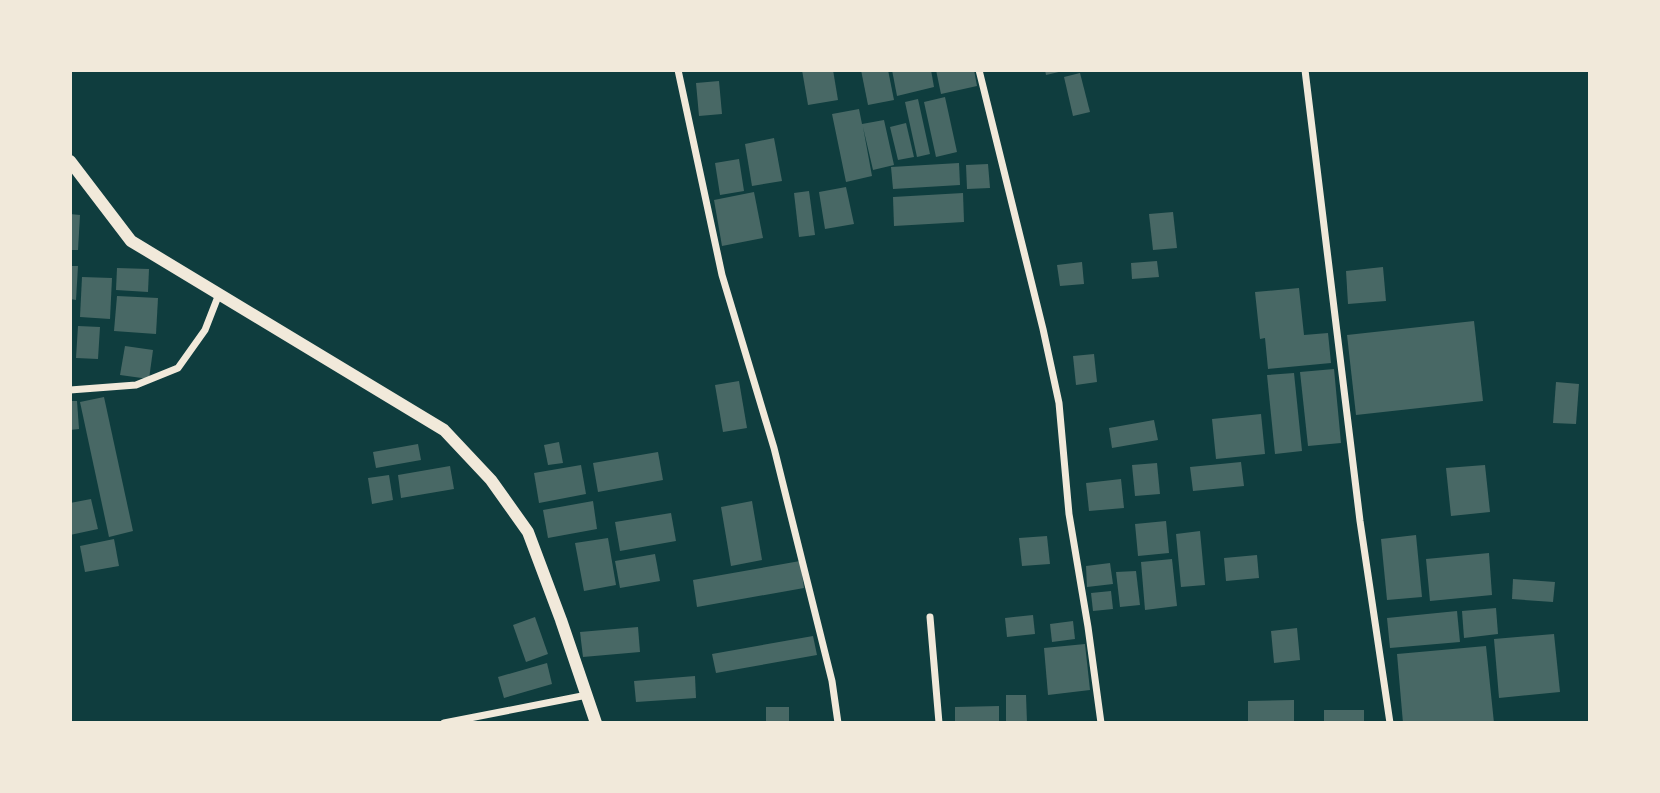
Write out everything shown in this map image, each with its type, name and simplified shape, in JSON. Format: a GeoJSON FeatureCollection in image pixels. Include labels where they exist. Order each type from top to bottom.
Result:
{"type":"FeatureCollection","features":[{"type":"Feature","properties":{"kind":"street"},"geometry":{"type":"LineString","coordinates":[[678,70],[722,275],[774,448],[832,681],[838,723]]}},
{"type":"Feature","properties":{"kind":"street"},"geometry":{"type":"LineString","coordinates":[[979,70],[1044,329],[1059,403],[1069,514],[1101,723]]}},
{"type":"Feature","properties":{"kind":"street"},"geometry":{"type":"LineString","coordinates":[[1305,70],[1360,521],[1390,723]]}},
{"type":"Feature","properties":{"kind":"street"},"geometry":{"type":"LineString","coordinates":[[70,161],[131,241],[444,430],[491,480],[527,531],[596,723]]}},
{"type":"Feature","properties":{"kind":"street"},"geometry":{"type":"LineString","coordinates":[[70,390],[136,385],[178,368],[205,330],[219,294]]}},
{"type":"Feature","properties":{"kind":"street"},"geometry":{"type":"LineString","coordinates":[[930,617],[939,723]]}},
{"type":"Feature","properties":{"kind":"street"},"geometry":{"type":"LineString","coordinates":[[443,723],[587,695]]}},
{"type":"Feature","properties":{"kind":"building"},"geometry":{"type":"Polygon","coordinates":[[[802,70],[833,70],[838,100],[808,105],[802,70]]]}},
{"type":"Feature","properties":{"kind":"building"},"geometry":{"type":"Polygon","coordinates":[[[861,70],[888,70],[894,100],[868,105],[861,70]]]}},
{"type":"Feature","properties":{"kind":"building"},"geometry":{"type":"Polygon","coordinates":[[[892,70],[931,70],[934,87],[897,96],[892,70]]]}},
{"type":"Feature","properties":{"kind":"building"},"geometry":{"type":"Polygon","coordinates":[[[936,70],[974,70],[977,86],[941,94],[936,70]]]}},
{"type":"Feature","properties":{"kind":"building"},"geometry":{"type":"Polygon","coordinates":[[[1045,70],[1063,70],[1063,71],[1046,75],[1045,70]]]}},
{"type":"Feature","properties":{"kind":"building"},"geometry":{"type":"Polygon","coordinates":[[[1080,73],[1090,112],[1073,116],[1064,77],[1080,73]]]}},
{"type":"Feature","properties":{"kind":"building"},"geometry":{"type":"Polygon","coordinates":[[[719,81],[722,114],[699,116],[696,83],[719,81]]]}},
{"type":"Feature","properties":{"kind":"building"},"geometry":{"type":"Polygon","coordinates":[[[945,97],[957,152],[936,157],[924,102],[945,97]]]}},
{"type":"Feature","properties":{"kind":"building"},"geometry":{"type":"Polygon","coordinates":[[[918,99],[930,154],[917,157],[905,102],[918,99]]]}},
{"type":"Feature","properties":{"kind":"building"},"geometry":{"type":"Polygon","coordinates":[[[859,109],[862,124],[884,120],[894,165],[873,170],[863,127],[872,176],[846,182],[832,114],[859,109]]]}},
{"type":"Feature","properties":{"kind":"building"},"geometry":{"type":"Polygon","coordinates":[[[906,123],[914,157],[898,160],[890,127],[906,123]]]}},
{"type":"Feature","properties":{"kind":"building"},"geometry":{"type":"Polygon","coordinates":[[[774,138],[782,181],[752,186],[745,144],[774,138]]]}},
{"type":"Feature","properties":{"kind":"building"},"geometry":{"type":"Polygon","coordinates":[[[739,159],[744,191],[720,195],[715,163],[739,159]]]}},
{"type":"Feature","properties":{"kind":"building"},"geometry":{"type":"Polygon","coordinates":[[[959,163],[960,185],[893,189],[891,167],[959,163]]]}},
{"type":"Feature","properties":{"kind":"building"},"geometry":{"type":"Polygon","coordinates":[[[988,164],[990,188],[967,189],[966,165],[988,164]]]}},
{"type":"Feature","properties":{"kind":"building"},"geometry":{"type":"Polygon","coordinates":[[[846,187],[854,224],[825,229],[819,192],[846,187]]]}},
{"type":"Feature","properties":{"kind":"building"},"geometry":{"type":"Polygon","coordinates":[[[809,191],[815,235],[799,237],[794,193],[809,191]]]}},
{"type":"Feature","properties":{"kind":"building"},"geometry":{"type":"Polygon","coordinates":[[[754,192],[763,238],[722,246],[714,200],[754,192]]]}},
{"type":"Feature","properties":{"kind":"building"},"geometry":{"type":"Polygon","coordinates":[[[963,193],[964,222],[894,226],[893,197],[963,193]]]}},
{"type":"Feature","properties":{"kind":"building"},"geometry":{"type":"Polygon","coordinates":[[[1173,212],[1177,248],[1153,250],[1149,214],[1173,212]]]}},
{"type":"Feature","properties":{"kind":"building"},"geometry":{"type":"Polygon","coordinates":[[[70,214],[80,215],[78,250],[70,250],[70,214]]]}},
{"type":"Feature","properties":{"kind":"building"},"geometry":{"type":"Polygon","coordinates":[[[1157,261],[1159,277],[1132,279],[1131,263],[1157,261]]]}},
{"type":"Feature","properties":{"kind":"building"},"geometry":{"type":"Polygon","coordinates":[[[1082,262],[1084,284],[1060,286],[1057,265],[1082,262]]]}},
{"type":"Feature","properties":{"kind":"building"},"geometry":{"type":"Polygon","coordinates":[[[70,266],[78,266],[76,300],[70,299],[70,266]]]}},
{"type":"Feature","properties":{"kind":"building"},"geometry":{"type":"Polygon","coordinates":[[[1383,267],[1386,301],[1348,304],[1346,271],[1383,267]]]}},
{"type":"Feature","properties":{"kind":"building"},"geometry":{"type":"Polygon","coordinates":[[[117,268],[149,269],[148,292],[116,290],[117,268]]]}},
{"type":"Feature","properties":{"kind":"building"},"geometry":{"type":"Polygon","coordinates":[[[82,277],[112,278],[110,319],[80,317],[82,277]]]}},
{"type":"Feature","properties":{"kind":"building"},"geometry":{"type":"Polygon","coordinates":[[[1299,288],[1304,335],[1328,333],[1331,363],[1268,369],[1265,338],[1260,339],[1255,292],[1299,288]]]}},
{"type":"Feature","properties":{"kind":"building"},"geometry":{"type":"Polygon","coordinates":[[[117,296],[158,298],[156,334],[114,331],[117,296]]]}},
{"type":"Feature","properties":{"kind":"building"},"geometry":{"type":"Polygon","coordinates":[[[1474,321],[1483,401],[1356,415],[1347,335],[1474,321]]]}},
{"type":"Feature","properties":{"kind":"building"},"geometry":{"type":"Polygon","coordinates":[[[78,326],[100,327],[98,359],[76,358],[78,326]]]}},
{"type":"Feature","properties":{"kind":"building"},"geometry":{"type":"Polygon","coordinates":[[[125,346],[153,350],[149,379],[120,375],[125,346]]]}},
{"type":"Feature","properties":{"kind":"building"},"geometry":{"type":"Polygon","coordinates":[[[1094,354],[1097,382],[1076,385],[1073,356],[1094,354]]]}},
{"type":"Feature","properties":{"kind":"building"},"geometry":{"type":"Polygon","coordinates":[[[1334,369],[1341,443],[1308,446],[1300,372],[1334,369]]]}},
{"type":"Feature","properties":{"kind":"building"},"geometry":{"type":"Polygon","coordinates":[[[1294,373],[1302,451],[1275,454],[1267,375],[1294,373]]]}},
{"type":"Feature","properties":{"kind":"building"},"geometry":{"type":"Polygon","coordinates":[[[739,381],[747,428],[723,432],[715,385],[739,381]]]}},
{"type":"Feature","properties":{"kind":"building"},"geometry":{"type":"Polygon","coordinates":[[[1556,382],[1579,384],[1576,424],[1553,423],[1556,382]]]}},
{"type":"Feature","properties":{"kind":"building"},"geometry":{"type":"Polygon","coordinates":[[[104,397],[133,531],[109,537],[80,402],[104,397]]]}},
{"type":"Feature","properties":{"kind":"building"},"geometry":{"type":"Polygon","coordinates":[[[70,401],[77,401],[79,429],[70,430],[70,401]]]}},
{"type":"Feature","properties":{"kind":"building"},"geometry":{"type":"Polygon","coordinates":[[[1261,414],[1265,454],[1216,459],[1212,419],[1261,414]]]}},
{"type":"Feature","properties":{"kind":"building"},"geometry":{"type":"Polygon","coordinates":[[[1154,420],[1158,440],[1112,448],[1109,428],[1154,420]]]}},
{"type":"Feature","properties":{"kind":"building"},"geometry":{"type":"Polygon","coordinates":[[[559,442],[563,463],[548,465],[544,445],[559,442]]]}},
{"type":"Feature","properties":{"kind":"building"},"geometry":{"type":"Polygon","coordinates":[[[418,444],[421,460],[376,468],[373,452],[418,444]]]}},
{"type":"Feature","properties":{"kind":"building"},"geometry":{"type":"Polygon","coordinates":[[[658,452],[663,480],[598,492],[593,463],[658,452]]]}},
{"type":"Feature","properties":{"kind":"building"},"geometry":{"type":"Polygon","coordinates":[[[1241,462],[1244,486],[1193,491],[1190,467],[1241,462]]]}},
{"type":"Feature","properties":{"kind":"building"},"geometry":{"type":"Polygon","coordinates":[[[1157,463],[1160,494],[1135,496],[1132,465],[1157,463]]]}},
{"type":"Feature","properties":{"kind":"building"},"geometry":{"type":"Polygon","coordinates":[[[581,465],[586,494],[539,503],[534,473],[581,465]]]}},
{"type":"Feature","properties":{"kind":"building"},"geometry":{"type":"Polygon","coordinates":[[[1485,465],[1490,512],[1451,516],[1446,468],[1485,465]]]}},
{"type":"Feature","properties":{"kind":"building"},"geometry":{"type":"Polygon","coordinates":[[[450,466],[454,489],[401,498],[398,475],[450,466]]]}},
{"type":"Feature","properties":{"kind":"building"},"geometry":{"type":"Polygon","coordinates":[[[389,475],[393,500],[372,504],[368,478],[389,475]]]}},
{"type":"Feature","properties":{"kind":"building"},"geometry":{"type":"Polygon","coordinates":[[[1121,479],[1124,508],[1089,511],[1086,483],[1121,479]]]}},
{"type":"Feature","properties":{"kind":"building"},"geometry":{"type":"Polygon","coordinates":[[[91,499],[98,529],[70,535],[70,503],[91,499]]]}},
{"type":"Feature","properties":{"kind":"building"},"geometry":{"type":"Polygon","coordinates":[[[593,501],[597,529],[548,538],[543,510],[593,501]]]}},
{"type":"Feature","properties":{"kind":"building"},"geometry":{"type":"Polygon","coordinates":[[[752,501],[762,560],[731,566],[721,507],[752,501]]]}},
{"type":"Feature","properties":{"kind":"building"},"geometry":{"type":"Polygon","coordinates":[[[671,513],[676,541],[620,551],[615,522],[671,513]]]}},
{"type":"Feature","properties":{"kind":"building"},"geometry":{"type":"Polygon","coordinates":[[[1166,521],[1169,553],[1138,556],[1135,524],[1166,521]]]}},
{"type":"Feature","properties":{"kind":"building"},"geometry":{"type":"Polygon","coordinates":[[[1200,531],[1205,585],[1181,587],[1176,534],[1200,531]]]}},
{"type":"Feature","properties":{"kind":"building"},"geometry":{"type":"Polygon","coordinates":[[[1416,535],[1422,597],[1387,600],[1381,539],[1416,535]]]}},
{"type":"Feature","properties":{"kind":"building"},"geometry":{"type":"Polygon","coordinates":[[[1047,536],[1050,564],[1022,566],[1019,538],[1047,536]]]}},
{"type":"Feature","properties":{"kind":"building"},"geometry":{"type":"Polygon","coordinates":[[[608,538],[616,585],[584,591],[575,543],[608,538]]]}},
{"type":"Feature","properties":{"kind":"building"},"geometry":{"type":"Polygon","coordinates":[[[114,539],[119,566],[85,572],[80,546],[114,539]]]}},
{"type":"Feature","properties":{"kind":"building"},"geometry":{"type":"Polygon","coordinates":[[[1489,553],[1492,595],[1430,601],[1426,559],[1489,553]]]}},
{"type":"Feature","properties":{"kind":"building"},"geometry":{"type":"Polygon","coordinates":[[[655,554],[660,581],[620,588],[615,561],[655,554]]]}},
{"type":"Feature","properties":{"kind":"building"},"geometry":{"type":"Polygon","coordinates":[[[1257,555],[1259,578],[1226,581],[1224,558],[1257,555]]]}},
{"type":"Feature","properties":{"kind":"building"},"geometry":{"type":"Polygon","coordinates":[[[1172,559],[1177,606],[1145,610],[1141,562],[1172,559]]]}},
{"type":"Feature","properties":{"kind":"building"},"geometry":{"type":"Polygon","coordinates":[[[800,561],[804,588],[697,607],[693,580],[800,561]]]}},
{"type":"Feature","properties":{"kind":"building"},"geometry":{"type":"Polygon","coordinates":[[[1110,563],[1113,584],[1087,587],[1086,566],[1110,563]]]}},
{"type":"Feature","properties":{"kind":"building"},"geometry":{"type":"Polygon","coordinates":[[[1136,571],[1140,605],[1120,607],[1116,572],[1136,571]]]}},
{"type":"Feature","properties":{"kind":"building"},"geometry":{"type":"Polygon","coordinates":[[[1513,579],[1555,582],[1553,602],[1512,599],[1513,579]]]}},
{"type":"Feature","properties":{"kind":"building"},"geometry":{"type":"Polygon","coordinates":[[[1111,591],[1113,609],[1093,611],[1091,593],[1111,591]]]}},
{"type":"Feature","properties":{"kind":"building"},"geometry":{"type":"Polygon","coordinates":[[[1496,608],[1498,634],[1464,638],[1462,611],[1496,608]]]}},
{"type":"Feature","properties":{"kind":"building"},"geometry":{"type":"Polygon","coordinates":[[[1457,611],[1460,642],[1390,648],[1387,618],[1457,611]]]}},
{"type":"Feature","properties":{"kind":"building"},"geometry":{"type":"Polygon","coordinates":[[[1033,615],[1035,634],[1007,637],[1005,618],[1033,615]]]}},
{"type":"Feature","properties":{"kind":"building"},"geometry":{"type":"Polygon","coordinates":[[[535,617],[548,654],[526,662],[513,625],[535,617]]]}},
{"type":"Feature","properties":{"kind":"building"},"geometry":{"type":"Polygon","coordinates":[[[1073,621],[1075,639],[1052,642],[1050,624],[1073,621]]]}},
{"type":"Feature","properties":{"kind":"building"},"geometry":{"type":"Polygon","coordinates":[[[638,627],[640,652],[583,657],[580,632],[638,627]]]}},
{"type":"Feature","properties":{"kind":"building"},"geometry":{"type":"Polygon","coordinates":[[[1297,628],[1300,660],[1274,663],[1271,631],[1297,628]]]}},
{"type":"Feature","properties":{"kind":"building"},"geometry":{"type":"Polygon","coordinates":[[[1554,634],[1560,692],[1499,698],[1494,639],[1554,634]]]}},
{"type":"Feature","properties":{"kind":"building"},"geometry":{"type":"Polygon","coordinates":[[[813,636],[817,655],[716,673],[712,654],[813,636]]]}},
{"type":"Feature","properties":{"kind":"building"},"geometry":{"type":"Polygon","coordinates":[[[1085,644],[1090,690],[1048,695],[1044,648],[1085,644]]]}},
{"type":"Feature","properties":{"kind":"building"},"geometry":{"type":"Polygon","coordinates":[[[1486,646],[1494,723],[1403,723],[1397,654],[1486,646]]]}},
{"type":"Feature","properties":{"kind":"building"},"geometry":{"type":"Polygon","coordinates":[[[547,663],[552,684],[504,698],[498,677],[547,663]]]}},
{"type":"Feature","properties":{"kind":"building"},"geometry":{"type":"Polygon","coordinates":[[[695,676],[696,698],[636,702],[634,681],[695,676]]]}},
{"type":"Feature","properties":{"kind":"building"},"geometry":{"type":"Polygon","coordinates":[[[1006,695],[1026,695],[1027,723],[1006,723],[1006,695]]]}},
{"type":"Feature","properties":{"kind":"building"},"geometry":{"type":"Polygon","coordinates":[[[1294,700],[1294,723],[1248,723],[1248,701],[1294,700]]]}},
{"type":"Feature","properties":{"kind":"building"},"geometry":{"type":"Polygon","coordinates":[[[999,706],[999,723],[955,723],[955,707],[999,706]]]}},
{"type":"Feature","properties":{"kind":"building"},"geometry":{"type":"Polygon","coordinates":[[[766,707],[789,707],[789,723],[766,723],[766,707]]]}},
{"type":"Feature","properties":{"kind":"building"},"geometry":{"type":"Polygon","coordinates":[[[1324,710],[1364,710],[1364,723],[1324,723],[1324,710]]]}}]}
